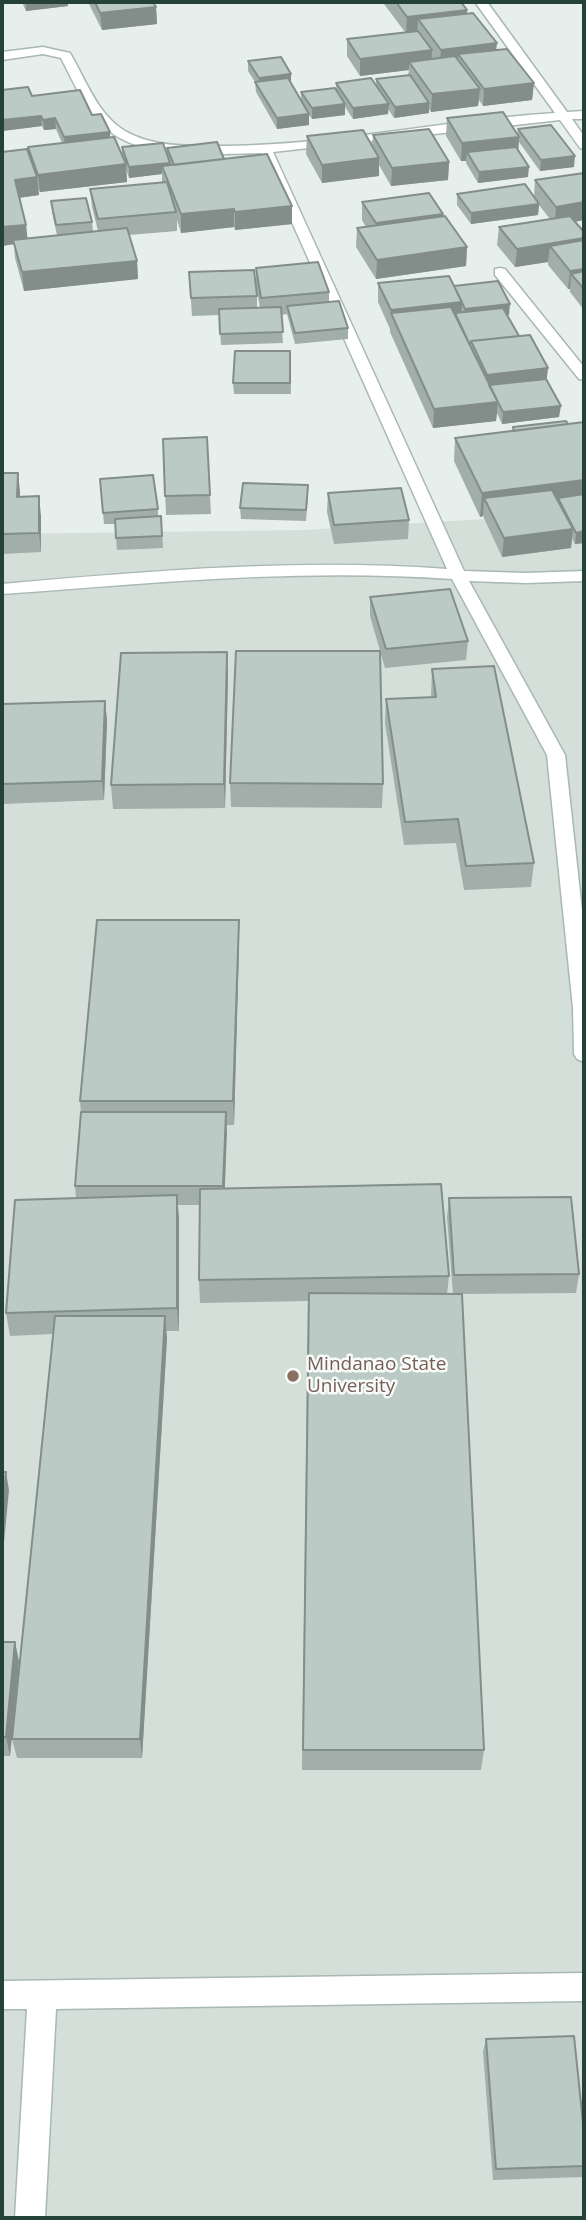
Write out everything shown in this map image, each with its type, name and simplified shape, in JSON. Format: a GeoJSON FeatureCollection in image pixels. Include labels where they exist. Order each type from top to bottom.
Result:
{"type":"FeatureCollection","features":[{"type":"Feature","properties":{"kind":"street"},"geometry":{"type":"LineString","coordinates":[[481,2],[584,145]]}},
{"type":"Feature","properties":{"kind":"street"},"geometry":{"type":"LineString","coordinates":[[2,56],[49,50],[60,52],[66,56],[85,91],[108,122],[120,133],[140,141],[185,149],[266,151],[584,115]]}},
{"type":"Feature","properties":{"kind":"street"},"geometry":{"type":"LineString","coordinates":[[266,151],[459,577],[556,755],[583,1008],[584,1054]]}},
{"type":"Feature","properties":{"kind":"street"},"geometry":{"type":"LineString","coordinates":[[500,272],[584,376]]}},
{"type":"Feature","properties":{"kind":"street"},"geometry":{"type":"LineString","coordinates":[[2,589],[286,569],[360,569],[504,580],[584,576]]}},
{"type":"Feature","properties":{"kind":"street"},"geometry":{"type":"LineString","coordinates":[[2,1996],[584,1987]]}},
{"type":"Feature","properties":{"kind":"street"},"geometry":{"type":"LineString","coordinates":[[30,2218],[42,1996]]}},
{"type":"Feature","properties":{"kind":"shaded area","name":"Mindanao State University"},"geometry":{"type":"Polygon","coordinates":[[[584,513],[584,2218],[2,2218],[2,534],[303,530],[584,513]]]}},
{"type":"Feature","properties":{"kind":"building"},"geometry":{"type":"Polygon","coordinates":[[[95,2],[153,2],[156,7],[100,13],[95,2]]]}},
{"type":"Feature","properties":{"kind":"building"},"geometry":{"type":"Polygon","coordinates":[[[396,2],[461,2],[467,10],[407,17],[396,2]]]}},
{"type":"Feature","properties":{"kind":"building"},"geometry":{"type":"Polygon","coordinates":[[[473,13],[497,43],[441,50],[418,19],[473,13]]]}},
{"type":"Feature","properties":{"kind":"building"},"geometry":{"type":"Polygon","coordinates":[[[418,31],[432,50],[360,59],[347,39],[418,31]]]}},
{"type":"Feature","properties":{"kind":"building"},"geometry":{"type":"Polygon","coordinates":[[[507,49],[534,83],[484,89],[458,54],[507,49]]]}},
{"type":"Feature","properties":{"kind":"building"},"geometry":{"type":"Polygon","coordinates":[[[455,56],[480,89],[432,94],[409,62],[455,56]]]}},
{"type":"Feature","properties":{"kind":"building"},"geometry":{"type":"Polygon","coordinates":[[[281,57],[291,74],[259,78],[248,61],[281,57]]]}},
{"type":"Feature","properties":{"kind":"building"},"geometry":{"type":"Polygon","coordinates":[[[410,75],[429,103],[395,107],[376,79],[410,75]]]}},
{"type":"Feature","properties":{"kind":"building"},"geometry":{"type":"Polygon","coordinates":[[[288,78],[309,114],[277,118],[255,82],[288,78]]]}},
{"type":"Feature","properties":{"kind":"building"},"geometry":{"type":"Polygon","coordinates":[[[371,78],[389,104],[353,108],[336,83],[371,78]]]}},
{"type":"Feature","properties":{"kind":"building"},"geometry":{"type":"Polygon","coordinates":[[[28,87],[32,96],[80,90],[92,115],[101,114],[110,132],[64,137],[55,118],[43,120],[41,116],[2,120],[2,90],[28,87]]]}},
{"type":"Feature","properties":{"kind":"building"},"geometry":{"type":"Polygon","coordinates":[[[335,88],[345,104],[312,108],[301,92],[335,88]]]}},
{"type":"Feature","properties":{"kind":"building"},"geometry":{"type":"Polygon","coordinates":[[[503,112],[519,137],[462,143],[447,118],[503,112]]]}},
{"type":"Feature","properties":{"kind":"building"},"geometry":{"type":"Polygon","coordinates":[[[551,125],[575,156],[541,160],[518,129],[551,125]]]}},
{"type":"Feature","properties":{"kind":"building"},"geometry":{"type":"Polygon","coordinates":[[[429,129],[449,162],[392,168],[373,135],[429,129]]]}},
{"type":"Feature","properties":{"kind":"building"},"geometry":{"type":"Polygon","coordinates":[[[363,130],[379,158],[322,165],[307,136],[363,130]]]}},
{"type":"Feature","properties":{"kind":"building"},"geometry":{"type":"Polygon","coordinates":[[[114,137],[126,164],[38,175],[28,147],[114,137]]]}},
{"type":"Feature","properties":{"kind":"building"},"geometry":{"type":"Polygon","coordinates":[[[217,142],[224,159],[174,165],[167,148],[217,142]]]}},
{"type":"Feature","properties":{"kind":"building"},"geometry":{"type":"Polygon","coordinates":[[[163,143],[170,163],[129,167],[122,147],[163,143]]]}},
{"type":"Feature","properties":{"kind":"building"},"geometry":{"type":"Polygon","coordinates":[[[516,147],[529,167],[479,172],[467,152],[516,147]]]}},
{"type":"Feature","properties":{"kind":"building"},"geometry":{"type":"Polygon","coordinates":[[[27,149],[37,177],[15,180],[26,225],[2,227],[2,152],[27,149]]]}},
{"type":"Feature","properties":{"kind":"building"},"geometry":{"type":"Polygon","coordinates":[[[267,154],[292,206],[181,214],[162,166],[267,154]]]}},
{"type":"Feature","properties":{"kind":"building"},"geometry":{"type":"Polygon","coordinates":[[[584,173],[584,202],[556,207],[535,180],[584,173]]]}},
{"type":"Feature","properties":{"kind":"building"},"geometry":{"type":"Polygon","coordinates":[[[167,182],[176,212],[98,219],[90,189],[167,182]]]}},
{"type":"Feature","properties":{"kind":"building"},"geometry":{"type":"Polygon","coordinates":[[[525,184],[539,204],[471,213],[457,194],[525,184]]]}},
{"type":"Feature","properties":{"kind":"building"},"geometry":{"type":"Polygon","coordinates":[[[429,193],[443,214],[376,223],[362,202],[429,193]]]}},
{"type":"Feature","properties":{"kind":"building"},"geometry":{"type":"Polygon","coordinates":[[[86,198],[92,222],[56,225],[51,201],[86,198]]]}},
{"type":"Feature","properties":{"kind":"building"},"geometry":{"type":"Polygon","coordinates":[[[445,216],[467,247],[377,260],[357,228],[445,216]]]}},
{"type":"Feature","properties":{"kind":"building"},"geometry":{"type":"Polygon","coordinates":[[[570,216],[584,232],[584,238],[517,249],[499,227],[570,216]]]}},
{"type":"Feature","properties":{"kind":"building"},"geometry":{"type":"Polygon","coordinates":[[[127,228],[137,261],[22,272],[13,240],[127,228]]]}},
{"type":"Feature","properties":{"kind":"building"},"geometry":{"type":"Polygon","coordinates":[[[584,240],[584,269],[570,271],[550,246],[584,240]]]}},
{"type":"Feature","properties":{"kind":"building"},"geometry":{"type":"Polygon","coordinates":[[[318,262],[329,292],[261,298],[256,268],[318,262]]]}},
{"type":"Feature","properties":{"kind":"building"},"geometry":{"type":"Polygon","coordinates":[[[254,270],[257,296],[191,298],[189,272],[254,270]]]}},
{"type":"Feature","properties":{"kind":"building"},"geometry":{"type":"Polygon","coordinates":[[[584,271],[584,289],[571,274],[584,271]]]}},
{"type":"Feature","properties":{"kind":"building"},"geometry":{"type":"Polygon","coordinates":[[[449,276],[462,302],[391,310],[378,283],[449,276]]]}},
{"type":"Feature","properties":{"kind":"building"},"geometry":{"type":"Polygon","coordinates":[[[498,281],[510,304],[465,309],[454,286],[498,281]]]}},
{"type":"Feature","properties":{"kind":"building"},"geometry":{"type":"Polygon","coordinates":[[[339,301],[348,328],[295,333],[287,306],[339,301]]]}},
{"type":"Feature","properties":{"kind":"building"},"geometry":{"type":"Polygon","coordinates":[[[281,307],[283,332],[220,334],[219,309],[281,307]]]}},
{"type":"Feature","properties":{"kind":"building"},"geometry":{"type":"Polygon","coordinates":[[[451,307],[498,402],[434,409],[391,313],[451,307]]]}},
{"type":"Feature","properties":{"kind":"building"},"geometry":{"type":"Polygon","coordinates":[[[503,308],[519,336],[469,343],[455,313],[503,308]]]}},
{"type":"Feature","properties":{"kind":"building"},"geometry":{"type":"Polygon","coordinates":[[[530,335],[548,368],[487,375],[471,341],[530,335]]]}},
{"type":"Feature","properties":{"kind":"building"},"geometry":{"type":"Polygon","coordinates":[[[235,351],[290,351],[290,383],[233,383],[235,351]]]}},
{"type":"Feature","properties":{"kind":"building"},"geometry":{"type":"Polygon","coordinates":[[[546,379],[561,406],[503,412],[489,385],[546,379]]]}},
{"type":"Feature","properties":{"kind":"building"},"geometry":{"type":"Polygon","coordinates":[[[566,421],[568,424],[514,431],[513,427],[566,421]]]}},
{"type":"Feature","properties":{"kind":"building"},"geometry":{"type":"Polygon","coordinates":[[[584,422],[584,480],[482,493],[455,438],[584,422]]]}},
{"type":"Feature","properties":{"kind":"building"},"geometry":{"type":"Polygon","coordinates":[[[207,437],[210,495],[165,496],[163,439],[207,437]]]}},
{"type":"Feature","properties":{"kind":"building"},"geometry":{"type":"Polygon","coordinates":[[[2,473],[18,473],[17,497],[39,496],[39,533],[2,534],[2,473]]]}},
{"type":"Feature","properties":{"kind":"building"},"geometry":{"type":"Polygon","coordinates":[[[153,475],[158,509],[103,513],[100,479],[153,475]]]}},
{"type":"Feature","properties":{"kind":"building"},"geometry":{"type":"Polygon","coordinates":[[[243,483],[308,485],[306,510],[240,508],[243,483]]]}},
{"type":"Feature","properties":{"kind":"building"},"geometry":{"type":"Polygon","coordinates":[[[401,488],[409,520],[334,525],[328,493],[401,488]]]}},
{"type":"Feature","properties":{"kind":"building"},"geometry":{"type":"Polygon","coordinates":[[[552,490],[573,529],[504,538],[484,498],[552,490]]]}},
{"type":"Feature","properties":{"kind":"building"},"geometry":{"type":"Polygon","coordinates":[[[584,494],[584,531],[576,533],[558,498],[584,494]]]}},
{"type":"Feature","properties":{"kind":"building"},"geometry":{"type":"Polygon","coordinates":[[[161,516],[162,536],[116,538],[115,519],[161,516]]]}},
{"type":"Feature","properties":{"kind":"building"},"geometry":{"type":"Polygon","coordinates":[[[450,589],[468,641],[386,649],[370,597],[450,589]]]}},
{"type":"Feature","properties":{"kind":"building"},"geometry":{"type":"Polygon","coordinates":[[[236,651],[380,651],[383,784],[230,783],[236,651]]]}},
{"type":"Feature","properties":{"kind":"building"},"geometry":{"type":"Polygon","coordinates":[[[227,652],[224,784],[111,785],[121,653],[227,652]]]}},
{"type":"Feature","properties":{"kind":"building"},"geometry":{"type":"Polygon","coordinates":[[[494,666],[534,863],[466,866],[458,819],[405,822],[386,699],[436,697],[432,669],[494,666]]]}},
{"type":"Feature","properties":{"kind":"building"},"geometry":{"type":"Polygon","coordinates":[[[105,701],[102,781],[2,784],[2,704],[105,701]]]}},
{"type":"Feature","properties":{"kind":"building"},"geometry":{"type":"Polygon","coordinates":[[[97,920],[239,920],[233,1101],[80,1101],[97,920]]]}},
{"type":"Feature","properties":{"kind":"building"},"geometry":{"type":"Polygon","coordinates":[[[81,1112],[226,1112],[223,1186],[75,1186],[81,1112]]]}},
{"type":"Feature","properties":{"kind":"building"},"geometry":{"type":"Polygon","coordinates":[[[441,1184],[449,1276],[199,1280],[200,1189],[441,1184]]]}},
{"type":"Feature","properties":{"kind":"building"},"geometry":{"type":"Polygon","coordinates":[[[177,1195],[177,1308],[6,1313],[15,1200],[177,1195]]]}},
{"type":"Feature","properties":{"kind":"building"},"geometry":{"type":"Polygon","coordinates":[[[571,1197],[579,1274],[454,1275],[449,1198],[571,1197]]]}},
{"type":"Feature","properties":{"kind":"building"},"geometry":{"type":"Polygon","coordinates":[[[309,1293],[462,1294],[484,1750],[303,1750],[309,1293]]]}},
{"type":"Feature","properties":{"kind":"building"},"geometry":{"type":"Polygon","coordinates":[[[55,1316],[165,1316],[140,1739],[12,1739],[55,1316]]]}},
{"type":"Feature","properties":{"kind":"building"},"geometry":{"type":"Polygon","coordinates":[[[2,1472],[6,1472],[2,1511],[2,1472]]]}},
{"type":"Feature","properties":{"kind":"building"},"geometry":{"type":"Polygon","coordinates":[[[2,1642],[15,1642],[6,1737],[2,1737],[2,1642]]]}},
{"type":"Feature","properties":{"kind":"building"},"geometry":{"type":"Polygon","coordinates":[[[574,2036],[584,2133],[584,2166],[496,2169],[486,2039],[574,2036]]]}},
{"type":"Feature","properties":{"kind":"place","name":"Mindanao State University"},"geometry":{"type":"Point","coordinates":[293,1376]}}]}
